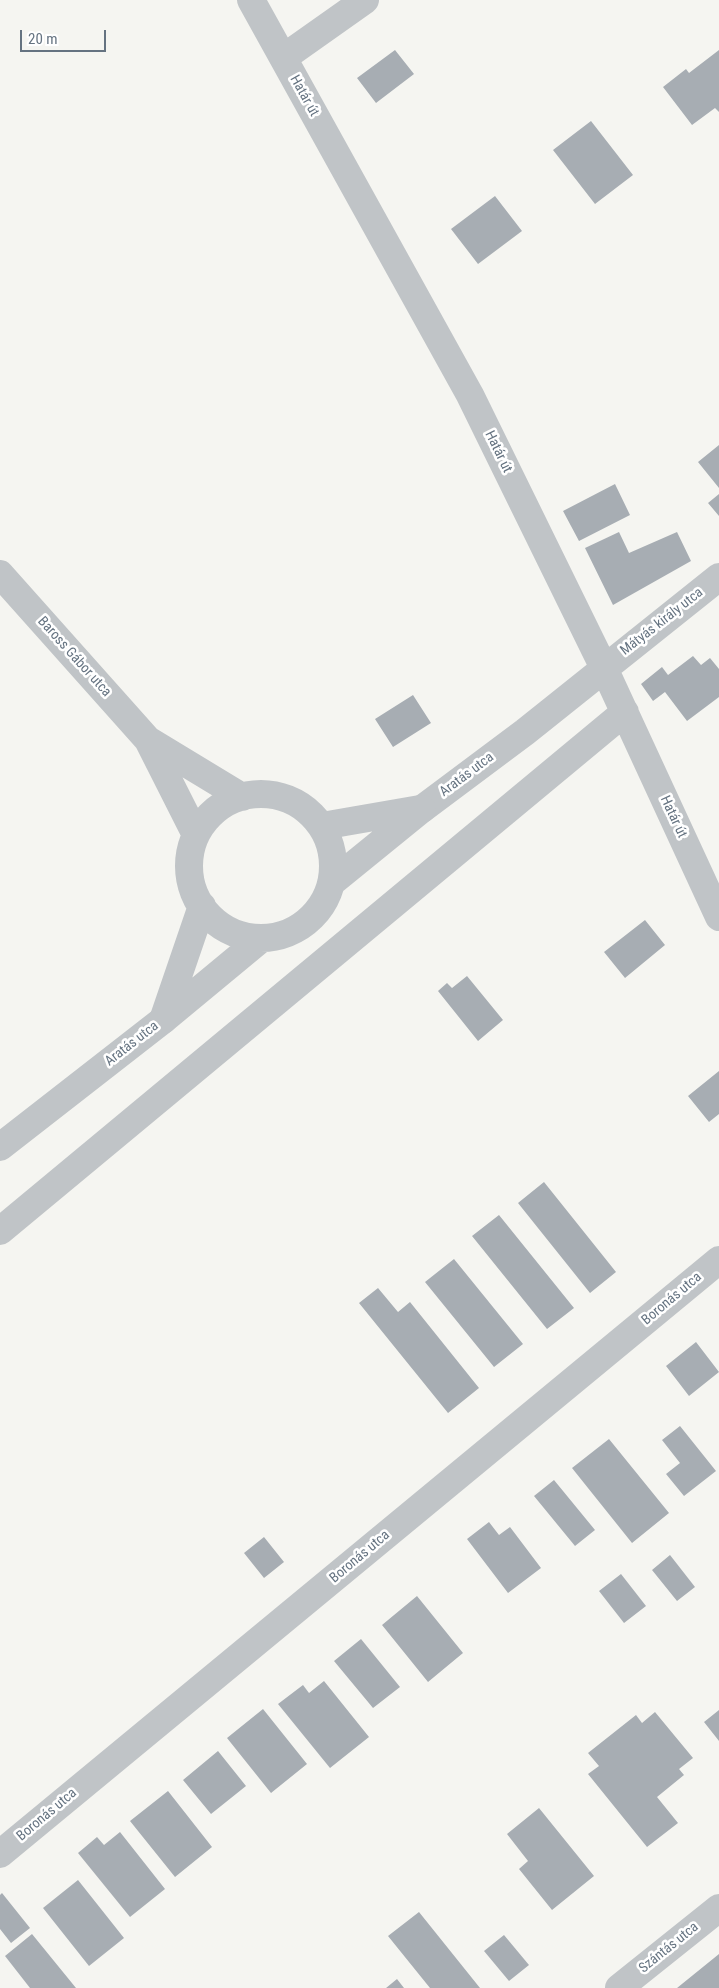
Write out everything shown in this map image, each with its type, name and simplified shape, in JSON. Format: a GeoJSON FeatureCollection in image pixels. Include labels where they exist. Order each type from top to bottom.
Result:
{"type":"FeatureCollection","features":[{"type":"Feature","properties":{"kind":"street","name":"Határ út"},"geometry":{"type":"LineString","coordinates":[[251,0],[470,396],[604,668],[719,917]]}},
{"type":"Feature","properties":{"kind":"street"},"geometry":{"type":"LineString","coordinates":[[283,58],[365,0]]}},
{"type":"Feature","properties":{"kind":"street","name":"Baross Gábor utca"},"geometry":{"type":"LineString","coordinates":[[0,574],[148,740]]}},
{"type":"Feature","properties":{"kind":"street","name":"Mátyás király utca"},"geometry":{"type":"LineString","coordinates":[[604,668],[719,576]]}},
{"type":"Feature","properties":{"kind":"street","name":"Aratás utca"},"geometry":{"type":"LineString","coordinates":[[331,883],[422,809],[525,732],[604,668]]}},
{"type":"Feature","properties":{"kind":"street"},"geometry":{"type":"LineString","coordinates":[[0,1231],[625,712]]}},
{"type":"Feature","properties":{"kind":"street"},"geometry":{"type":"LineString","coordinates":[[148,740],[242,797]]}},
{"type":"Feature","properties":{"kind":"street"},"geometry":{"type":"LineString","coordinates":[[148,740],[196,835]]}},
{"type":"Feature","properties":{"kind":"street"},"geometry":{"type":"LineString","coordinates":[[258,793],[282,796],[305,808],[322,826],[332,849],[334,874],[327,898],[313,917],[294,931],[272,938],[249,938],[227,930],[208,916],[195,896],[189,874],[190,851],[198,829],[214,811],[233,799],[258,793]]}},
{"type":"Feature","properties":{"kind":"street"},"geometry":{"type":"LineString","coordinates":[[322,826],[422,809]]}},
{"type":"Feature","properties":{"kind":"street"},"geometry":{"type":"LineString","coordinates":[[163,1020],[202,906]]}},
{"type":"Feature","properties":{"kind":"street","name":"Aratás utca"},"geometry":{"type":"LineString","coordinates":[[0,1147],[163,1020],[262,938]]}},
{"type":"Feature","properties":{"kind":"street","name":"Boronás utca"},"geometry":{"type":"LineString","coordinates":[[0,1854],[719,1260]]}},
{"type":"Feature","properties":{"kind":"street","name":"Szántás utca"},"geometry":{"type":"LineString","coordinates":[[619,1988],[719,1908]]}},
{"type":"Feature","properties":{"kind":"building"},"geometry":{"type":"Polygon","coordinates":[[[395,50],[414,74],[376,103],[357,78],[395,50]]]}},
{"type":"Feature","properties":{"kind":"building"},"geometry":{"type":"Polygon","coordinates":[[[719,50],[719,112],[715,108],[692,125],[663,87],[686,69],[689,73],[719,50]]]}},
{"type":"Feature","properties":{"kind":"building"},"geometry":{"type":"Polygon","coordinates":[[[591,121],[633,175],[595,204],[553,150],[591,121]]]}},
{"type":"Feature","properties":{"kind":"building"},"geometry":{"type":"Polygon","coordinates":[[[495,196],[522,231],[478,264],[451,229],[495,196]]]}},
{"type":"Feature","properties":{"kind":"building"},"geometry":{"type":"Polygon","coordinates":[[[719,445],[719,488],[698,462],[719,445]]]}},
{"type":"Feature","properties":{"kind":"building"},"geometry":{"type":"Polygon","coordinates":[[[615,484],[630,515],[579,541],[563,511],[615,484]]]}},
{"type":"Feature","properties":{"kind":"building"},"geometry":{"type":"Polygon","coordinates":[[[719,494],[719,516],[708,503],[719,494]]]}},
{"type":"Feature","properties":{"kind":"building"},"geometry":{"type":"Polygon","coordinates":[[[619,532],[629,553],[677,532],[691,561],[613,605],[585,548],[619,532]]]}},
{"type":"Feature","properties":{"kind":"building"},"geometry":{"type":"Polygon","coordinates":[[[693,656],[701,665],[710,658],[719,669],[719,697],[687,721],[665,692],[653,701],[641,684],[662,667],[668,675],[693,656]]]}},
{"type":"Feature","properties":{"kind":"building"},"geometry":{"type":"Polygon","coordinates":[[[413,695],[431,723],[393,747],[375,719],[413,695]]]}},
{"type":"Feature","properties":{"kind":"building"},"geometry":{"type":"Polygon","coordinates":[[[645,920],[665,945],[625,978],[604,952],[645,920]]]}},
{"type":"Feature","properties":{"kind":"building"},"geometry":{"type":"Polygon","coordinates":[[[467,976],[503,1020],[478,1041],[438,991],[447,983],[452,988],[467,976]]]}},
{"type":"Feature","properties":{"kind":"building"},"geometry":{"type":"Polygon","coordinates":[[[719,1071],[719,1114],[709,1122],[688,1096],[719,1071]]]}},
{"type":"Feature","properties":{"kind":"building"},"geometry":{"type":"Polygon","coordinates":[[[544,1182],[616,1272],[590,1293],[518,1203],[544,1182]]]}},
{"type":"Feature","properties":{"kind":"building"},"geometry":{"type":"Polygon","coordinates":[[[499,1215],[574,1308],[547,1329],[472,1236],[499,1215]]]}},
{"type":"Feature","properties":{"kind":"building"},"geometry":{"type":"Polygon","coordinates":[[[454,1259],[523,1344],[494,1367],[425,1282],[454,1259]]]}},
{"type":"Feature","properties":{"kind":"building"},"geometry":{"type":"Polygon","coordinates":[[[378,1288],[398,1312],[410,1302],[479,1388],[448,1413],[359,1303],[378,1288]]]}},
{"type":"Feature","properties":{"kind":"building"},"geometry":{"type":"Polygon","coordinates":[[[696,1342],[719,1372],[689,1396],[666,1366],[696,1342]]]}},
{"type":"Feature","properties":{"kind":"building"},"geometry":{"type":"Polygon","coordinates":[[[680,1426],[716,1471],[684,1496],[666,1474],[680,1463],[662,1440],[680,1426]]]}},
{"type":"Feature","properties":{"kind":"building"},"geometry":{"type":"Polygon","coordinates":[[[609,1439],[669,1513],[632,1543],[572,1468],[609,1439]]]}},
{"type":"Feature","properties":{"kind":"building"},"geometry":{"type":"Polygon","coordinates":[[[554,1480],[595,1530],[575,1546],[534,1496],[554,1480]]]}},
{"type":"Feature","properties":{"kind":"building"},"geometry":{"type":"Polygon","coordinates":[[[489,1522],[499,1535],[510,1527],[541,1568],[508,1593],[467,1539],[489,1522]]]}},
{"type":"Feature","properties":{"kind":"building"},"geometry":{"type":"Polygon","coordinates":[[[264,1537],[284,1562],[264,1578],[244,1553],[264,1537]]]}},
{"type":"Feature","properties":{"kind":"building"},"geometry":{"type":"Polygon","coordinates":[[[670,1555],[695,1587],[677,1601],[652,1570],[670,1555]]]}},
{"type":"Feature","properties":{"kind":"building"},"geometry":{"type":"Polygon","coordinates":[[[621,1574],[646,1606],[624,1623],[599,1591],[621,1574]]]}},
{"type":"Feature","properties":{"kind":"building"},"geometry":{"type":"Polygon","coordinates":[[[417,1596],[463,1653],[428,1682],[382,1625],[417,1596]]]}},
{"type":"Feature","properties":{"kind":"building"},"geometry":{"type":"Polygon","coordinates":[[[361,1639],[400,1687],[373,1708],[334,1661],[361,1639]]]}},
{"type":"Feature","properties":{"kind":"building"},"geometry":{"type":"Polygon","coordinates":[[[324,1681],[369,1737],[330,1768],[278,1704],[303,1685],[309,1693],[324,1681]]]}},
{"type":"Feature","properties":{"kind":"building"},"geometry":{"type":"Polygon","coordinates":[[[263,1709],[307,1764],[271,1793],[227,1738],[263,1709]]]}},
{"type":"Feature","properties":{"kind":"building"},"geometry":{"type":"Polygon","coordinates":[[[719,1710],[719,1741],[704,1722],[719,1710]]]}},
{"type":"Feature","properties":{"kind":"building"},"geometry":{"type":"Polygon","coordinates":[[[655,1712],[693,1758],[679,1769],[684,1775],[657,1797],[678,1823],[647,1847],[588,1774],[599,1766],[588,1753],[636,1715],[642,1723],[655,1712]]]}},
{"type":"Feature","properties":{"kind":"building"},"geometry":{"type":"Polygon","coordinates":[[[218,1751],[246,1786],[211,1814],[183,1780],[218,1751]]]}},
{"type":"Feature","properties":{"kind":"building"},"geometry":{"type":"Polygon","coordinates":[[[168,1791],[212,1847],[175,1877],[130,1821],[168,1791]]]}},
{"type":"Feature","properties":{"kind":"building"},"geometry":{"type":"Polygon","coordinates":[[[539,1808],[594,1876],[552,1910],[519,1869],[528,1861],[507,1834],[539,1808]]]}},
{"type":"Feature","properties":{"kind":"building"},"geometry":{"type":"Polygon","coordinates":[[[120,1832],[165,1889],[130,1917],[78,1853],[97,1837],[104,1845],[120,1832]]]}},
{"type":"Feature","properties":{"kind":"building"},"geometry":{"type":"Polygon","coordinates":[[[78,1880],[124,1938],[89,1966],[43,1908],[78,1880]]]}},
{"type":"Feature","properties":{"kind":"building"},"geometry":{"type":"Polygon","coordinates":[[[2,1893],[30,1928],[11,1943],[0,1929],[0,1895],[2,1893]]]}},
{"type":"Feature","properties":{"kind":"building"},"geometry":{"type":"Polygon","coordinates":[[[419,1912],[480,1988],[430,1988],[388,1936],[419,1912]]]}},
{"type":"Feature","properties":{"kind":"building"},"geometry":{"type":"Polygon","coordinates":[[[32,1934],[76,1988],[30,1988],[5,1956],[32,1934]]]}},
{"type":"Feature","properties":{"kind":"building"},"geometry":{"type":"Polygon","coordinates":[[[504,1935],[529,1965],[509,1981],[484,1951],[504,1935]]]}},
{"type":"Feature","properties":{"kind":"building"},"geometry":{"type":"Polygon","coordinates":[[[719,1954],[719,1988],[677,1988],[719,1954]]]}},
{"type":"Feature","properties":{"kind":"building"},"geometry":{"type":"Polygon","coordinates":[[[397,1979],[404,1988],[386,1988],[397,1979]]]}}]}
